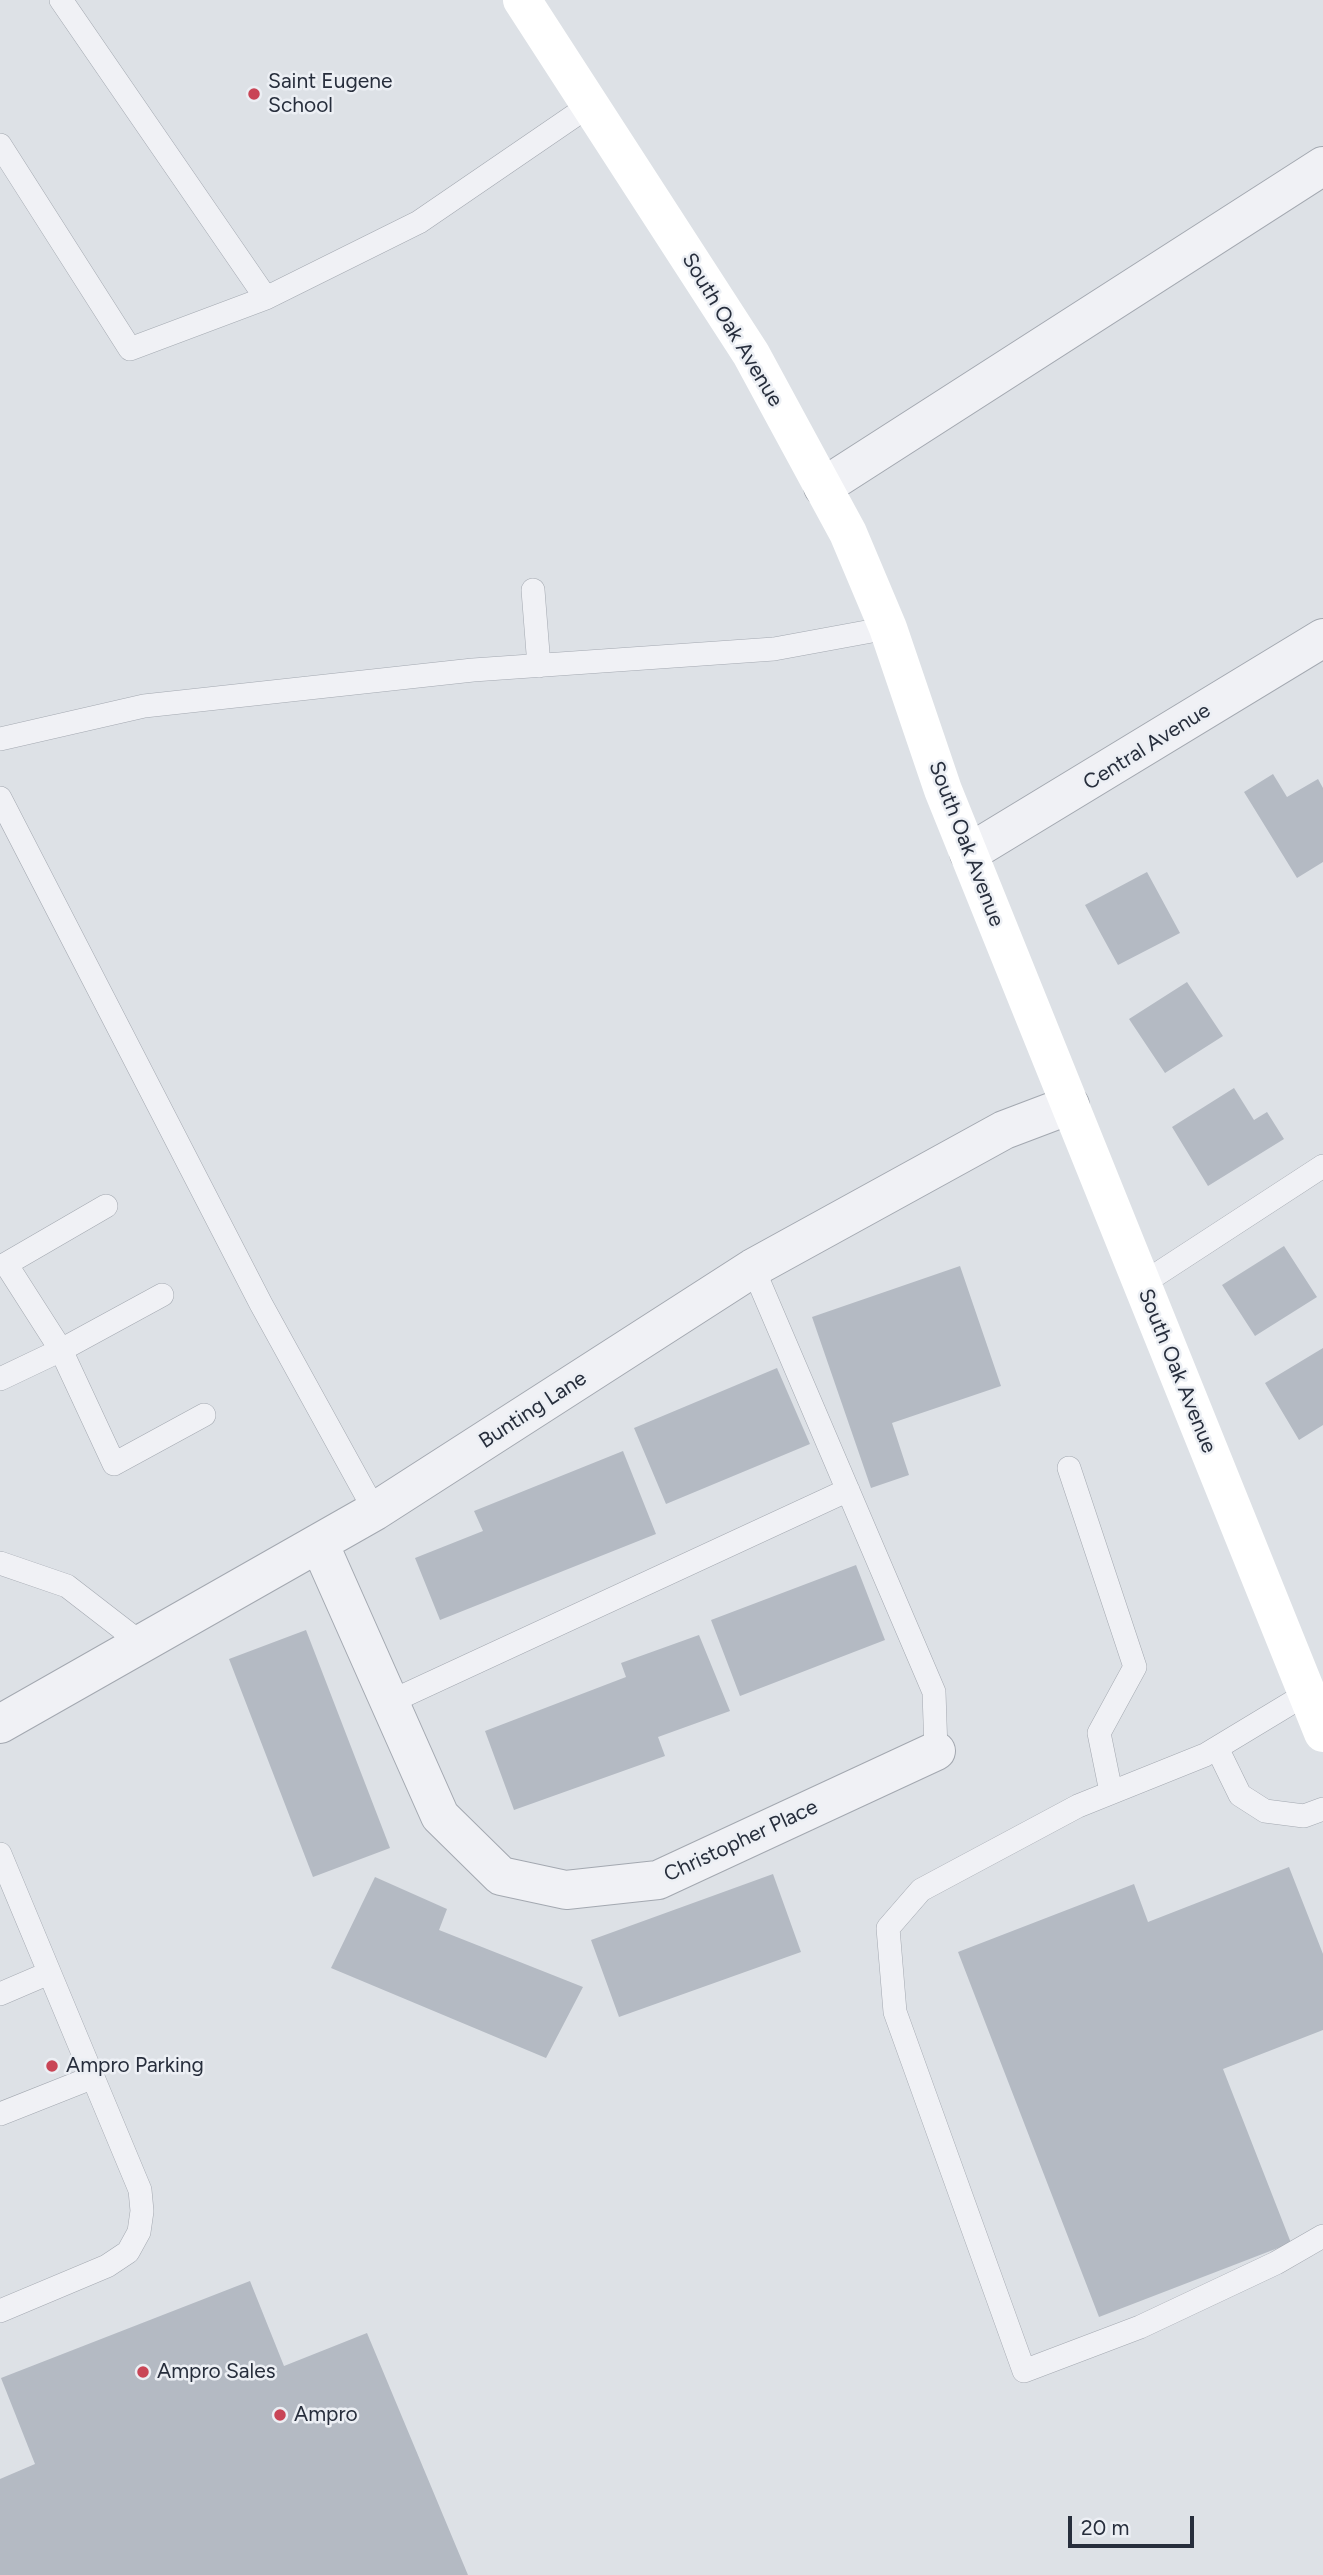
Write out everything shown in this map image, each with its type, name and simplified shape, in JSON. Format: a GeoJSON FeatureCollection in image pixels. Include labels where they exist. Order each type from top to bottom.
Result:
{"type":"FeatureCollection","features":[{"type":"Feature","properties":{"kind":"main road","name":"South Oak Avenue"},"geometry":{"type":"LineString","coordinates":[[522,0],[751,354],[848,533],[888,628],[943,790],[1142,1284],[1315,1689],[1323,1733]]}},
{"type":"Feature","properties":{"kind":"street"},"geometry":{"type":"LineString","coordinates":[[823,487],[1323,166]]}},
{"type":"Feature","properties":{"kind":"street","name":"Central Avenue"},"geometry":{"type":"LineString","coordinates":[[969,853],[1323,638]]}},
{"type":"Feature","properties":{"kind":"street","name":"Bunting Lane"},"geometry":{"type":"LineString","coordinates":[[0,1724],[375,1511],[753,1268],[1004,1130],[1070,1105]]}},
{"type":"Feature","properties":{"kind":"street","name":"Christopher Place"},"geometry":{"type":"LineString","coordinates":[[319,1543],[440,1816],[501,1876],[566,1890],[658,1880],[936,1751]]}},
{"type":"Feature","properties":{"kind":"lane"},"geometry":{"type":"LineString","coordinates":[[61,0],[266,298]]}},
{"type":"Feature","properties":{"kind":"lane"},"geometry":{"type":"LineString","coordinates":[[0,145],[130,349],[266,298],[419,222],[590,105]]}},
{"type":"Feature","properties":{"kind":"lane"},"geometry":{"type":"LineString","coordinates":[[533,590],[539,666]]}},
{"type":"Feature","properties":{"kind":"lane"},"geometry":{"type":"LineString","coordinates":[[0,739],[144,706],[473,670],[774,649],[888,628]]}},
{"type":"Feature","properties":{"kind":"lane"},"geometry":{"type":"LineString","coordinates":[[0,798],[261,1304],[375,1511]]}},
{"type":"Feature","properties":{"kind":"lane"},"geometry":{"type":"LineString","coordinates":[[1142,1284],[1323,1166]]}},
{"type":"Feature","properties":{"kind":"lane"},"geometry":{"type":"LineString","coordinates":[[106,1206],[6,1264],[61,1350],[114,1464],[204,1415]]}},
{"type":"Feature","properties":{"kind":"lane"},"geometry":{"type":"LineString","coordinates":[[753,1268],[934,1692],[936,1751]]}},
{"type":"Feature","properties":{"kind":"lane"},"geometry":{"type":"LineString","coordinates":[[1,1376],[61,1350],[162,1295]]}},
{"type":"Feature","properties":{"kind":"lane"},"geometry":{"type":"LineString","coordinates":[[1069,1468],[1135,1667],[1099,1733],[1111,1793]]}},
{"type":"Feature","properties":{"kind":"lane"},"geometry":{"type":"LineString","coordinates":[[390,1702],[848,1490]]}},
{"type":"Feature","properties":{"kind":"lane"},"geometry":{"type":"LineString","coordinates":[[0,1563],[66,1586],[142,1644]]}},
{"type":"Feature","properties":{"kind":"lane"},"geometry":{"type":"LineString","coordinates":[[1315,1689],[1217,1748],[1078,1807],[921,1890],[888,1928],[895,2012],[1024,2371],[1140,2327],[1276,2263],[1323,2236]]}},
{"type":"Feature","properties":{"kind":"lane"},"geometry":{"type":"LineString","coordinates":[[1217,1748],[1240,1795],[1265,1811],[1304,1816],[1323,1810]]}},
{"type":"Feature","properties":{"kind":"lane"},"geometry":{"type":"LineString","coordinates":[[0,1854],[91,2078],[140,2190],[139,2232],[128,2252],[107,2266],[0,2311]]}},
{"type":"Feature","properties":{"kind":"lane"},"geometry":{"type":"LineString","coordinates":[[0,1994],[49,1973]]}},
{"type":"Feature","properties":{"kind":"lane"},"geometry":{"type":"LineString","coordinates":[[0,2114],[91,2078]]}},
{"type":"Feature","properties":{"kind":"building"},"geometry":{"type":"Polygon","coordinates":[[[1273,774],[1287,797],[1318,779],[1323,788],[1323,862],[1297,878],[1244,792],[1273,774]]]}},
{"type":"Feature","properties":{"kind":"building"},"geometry":{"type":"Polygon","coordinates":[[[1147,872],[1180,933],[1118,965],[1085,905],[1147,872]]]}},
{"type":"Feature","properties":{"kind":"building"},"geometry":{"type":"Polygon","coordinates":[[[1187,982],[1223,1036],[1165,1073],[1129,1019],[1187,982]]]}},
{"type":"Feature","properties":{"kind":"building"},"geometry":{"type":"Polygon","coordinates":[[[1234,1088],[1254,1120],[1267,1112],[1284,1139],[1208,1186],[1172,1127],[1234,1088]]]}},
{"type":"Feature","properties":{"kind":"building"},"geometry":{"type":"Polygon","coordinates":[[[1284,1246],[1317,1297],[1255,1336],[1222,1285],[1284,1246]]]}},
{"type":"Feature","properties":{"kind":"building"},"geometry":{"type":"Polygon","coordinates":[[[960,1266],[1001,1386],[892,1423],[909,1475],[871,1488],[812,1317],[960,1266]]]}},
{"type":"Feature","properties":{"kind":"building"},"geometry":{"type":"Polygon","coordinates":[[[1323,1348],[1323,1425],[1299,1440],[1265,1383],[1323,1348]]]}},
{"type":"Feature","properties":{"kind":"building"},"geometry":{"type":"Polygon","coordinates":[[[777,1368],[810,1444],[666,1504],[634,1428],[777,1368]]]}},
{"type":"Feature","properties":{"kind":"building"},"geometry":{"type":"Polygon","coordinates":[[[623,1451],[656,1534],[440,1620],[415,1558],[483,1531],[474,1511],[623,1451]]]}},
{"type":"Feature","properties":{"kind":"building"},"geometry":{"type":"Polygon","coordinates":[[[856,1565],[885,1640],[740,1696],[711,1620],[856,1565]]]}},
{"type":"Feature","properties":{"kind":"building"},"geometry":{"type":"Polygon","coordinates":[[[306,1630],[390,1848],[313,1877],[229,1659],[306,1630]]]}},
{"type":"Feature","properties":{"kind":"building"},"geometry":{"type":"Polygon","coordinates":[[[699,1635],[730,1711],[658,1737],[665,1756],[514,1810],[485,1731],[626,1677],[621,1663],[699,1635]]]}},
{"type":"Feature","properties":{"kind":"building"},"geometry":{"type":"Polygon","coordinates":[[[1289,1867],[1323,1954],[1323,2030],[1223,2069],[1291,2243],[1099,2317],[958,1952],[1134,1884],[1148,1922],[1289,1867]]]}},
{"type":"Feature","properties":{"kind":"building"},"geometry":{"type":"Polygon","coordinates":[[[773,1874],[801,1952],[619,2017],[591,1940],[773,1874]]]}},
{"type":"Feature","properties":{"kind":"building"},"geometry":{"type":"Polygon","coordinates":[[[375,1877],[447,1909],[439,1930],[583,1987],[546,2058],[331,1968],[375,1877]]]}},
{"type":"Feature","properties":{"kind":"building","name":"Ampro"},"geometry":{"type":"Polygon","coordinates":[[[250,2281],[284,2366],[367,2333],[468,2575],[0,2575],[0,2479],[35,2464],[1,2378],[250,2281]]]}},
{"type":"Feature","properties":{"kind":"place","name":"Saint Eugene School"},"geometry":{"type":"Point","coordinates":[254,94]}},
{"type":"Feature","properties":{"kind":"place","name":"Ampro Parking"},"geometry":{"type":"Point","coordinates":[52,2066]}},
{"type":"Feature","properties":{"kind":"place","name":"Ampro Sales"},"geometry":{"type":"Point","coordinates":[143,2372]}},
{"type":"Feature","properties":{"kind":"place","name":"Ampro"},"geometry":{"type":"Point","coordinates":[280,2415]}}]}
